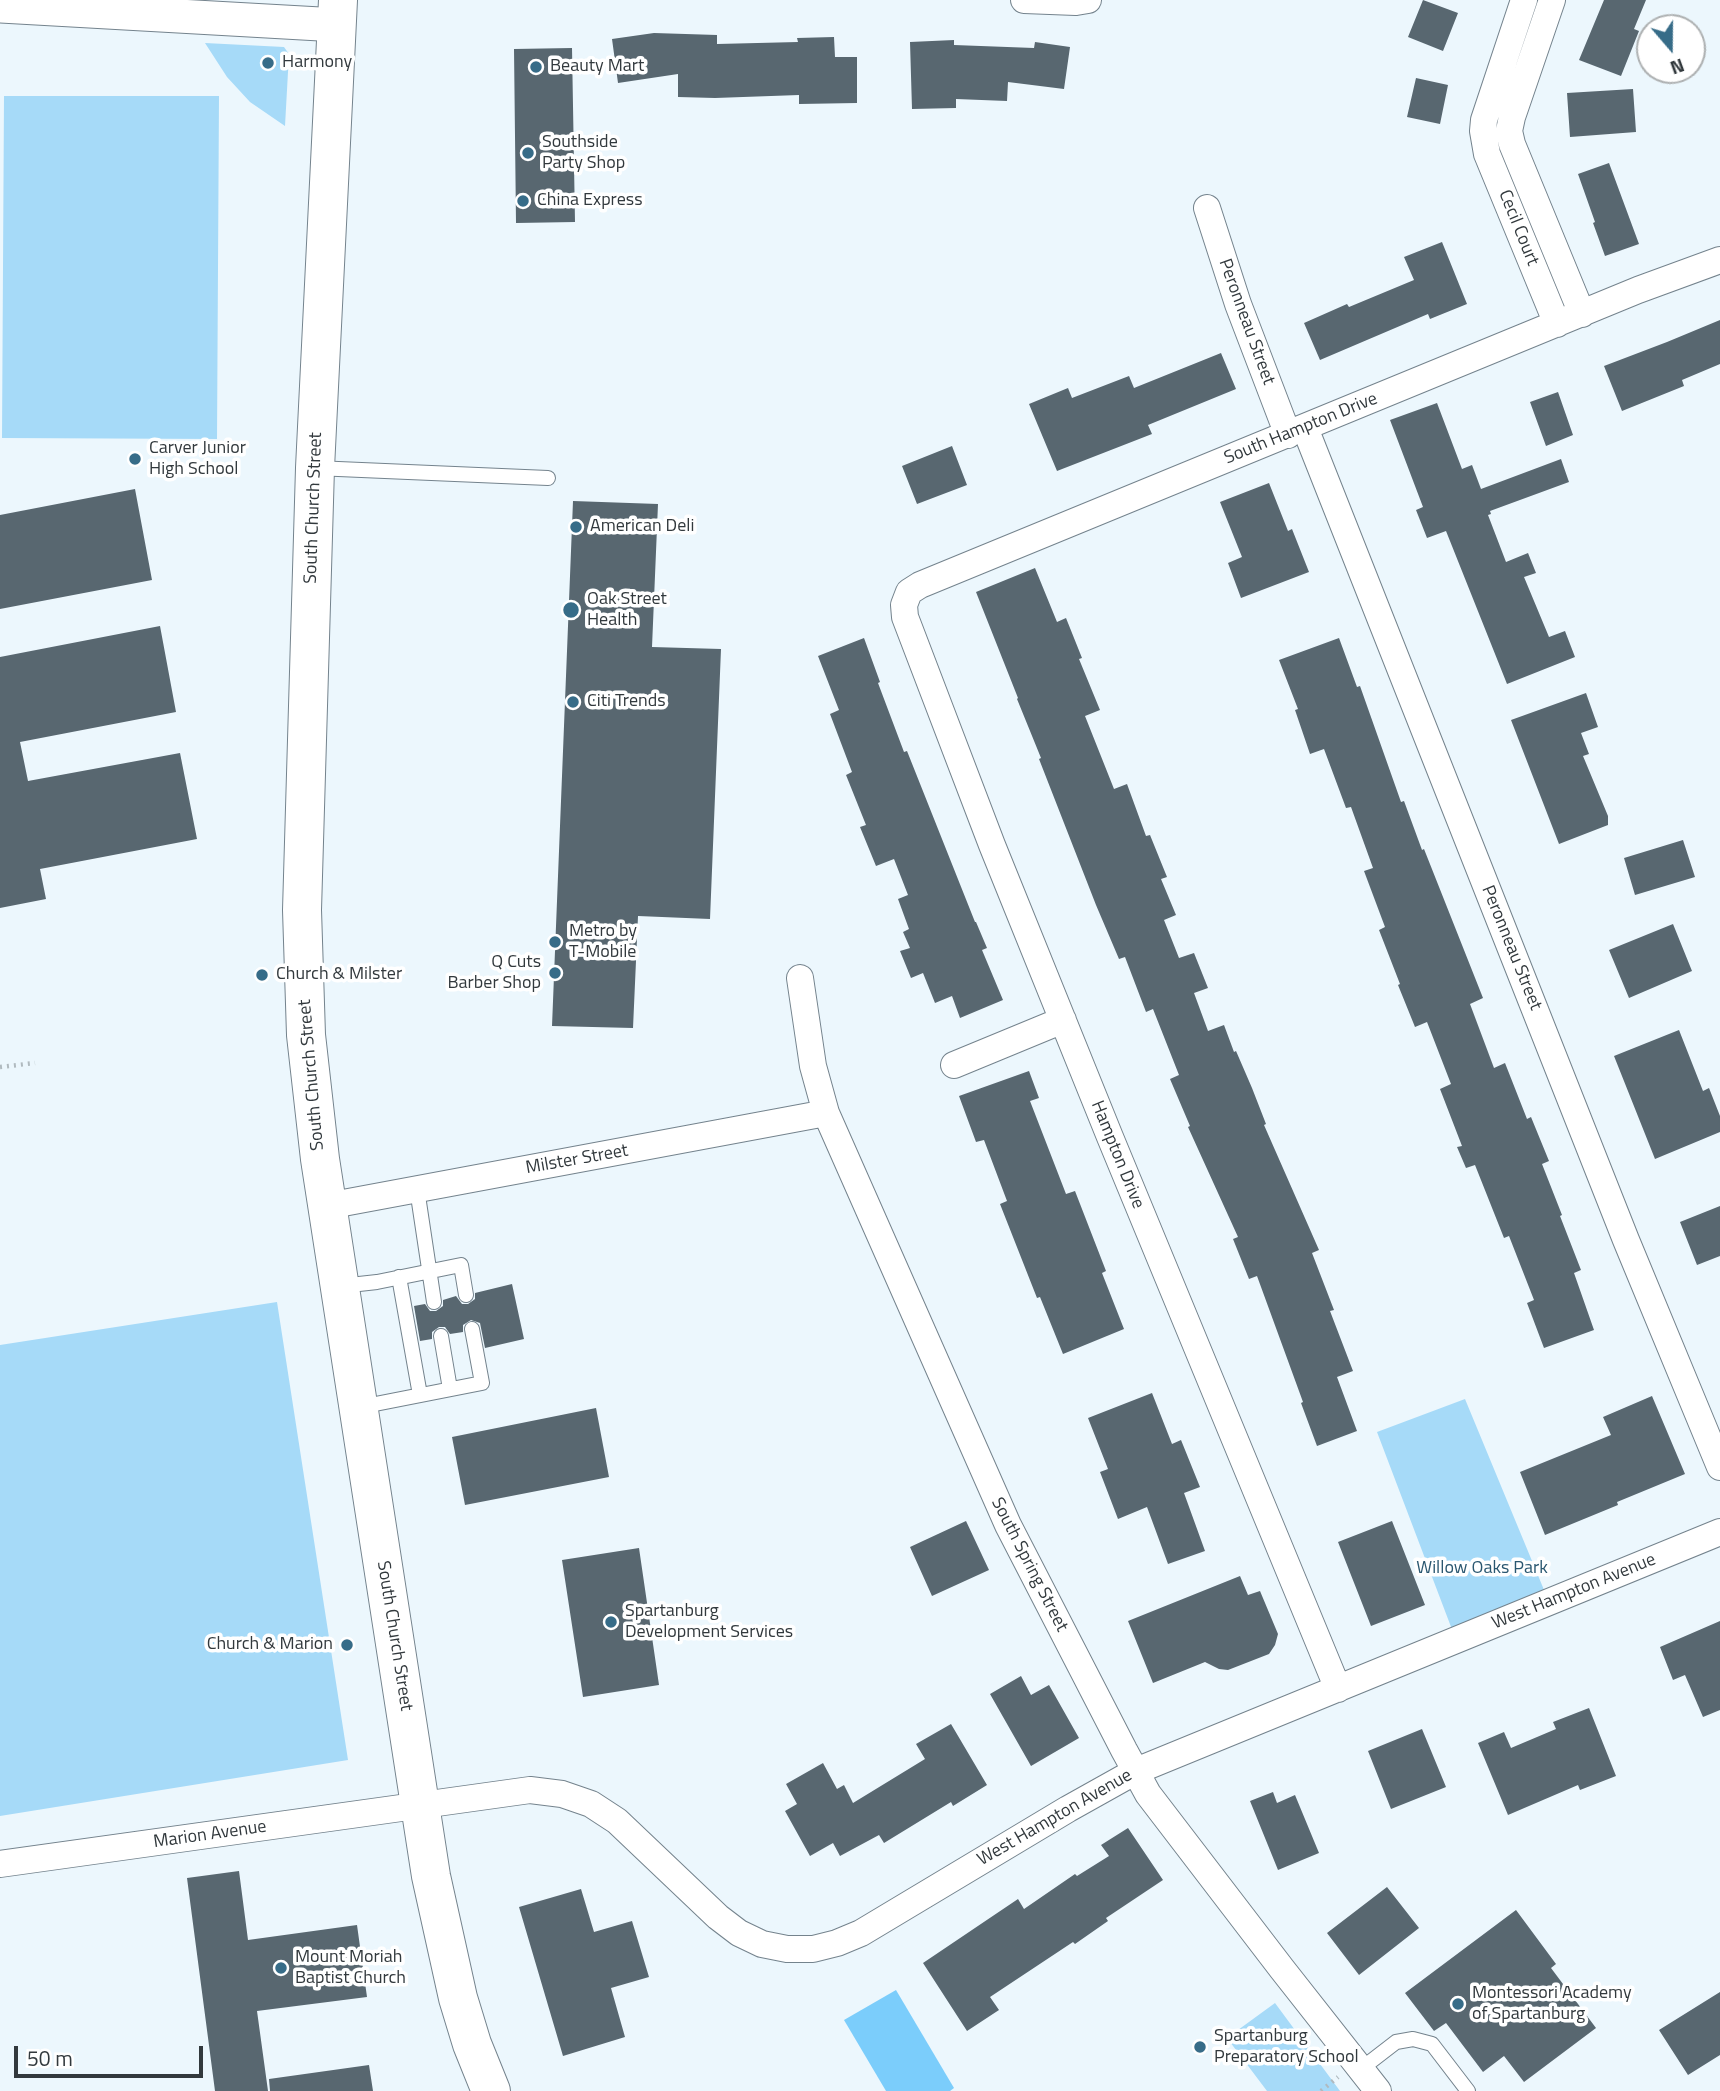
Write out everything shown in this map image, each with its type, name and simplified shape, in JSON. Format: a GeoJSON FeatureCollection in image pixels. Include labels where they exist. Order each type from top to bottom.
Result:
{"type":"FeatureCollection","features":[{"type":"Feature","properties":{"kind":"main road","name":"South Church Street"},"geometry":{"type":"LineString","coordinates":[[338,12],[315,468],[302,910],[303,973],[312,1097],[430,1876],[458,1998],[472,2044],[491,2091]]}},
{"type":"Feature","properties":{"kind":"street"},"geometry":{"type":"LineString","coordinates":[[1024,0],[1088,0]]}},
{"type":"Feature","properties":{"kind":"street","name":"Cecil Court"},"geometry":{"type":"LineString","coordinates":[[1524,0],[1484,120],[1483,131],[1488,154],[1557,324]]}},
{"type":"Feature","properties":{"kind":"street"},"geometry":{"type":"LineString","coordinates":[[1483,131],[1510,131],[1512,117],[1552,0]]}},
{"type":"Feature","properties":{"kind":"street"},"geometry":{"type":"LineString","coordinates":[[0,6],[338,12]]}},
{"type":"Feature","properties":{"kind":"street","name":"Cecil Court"},"geometry":{"type":"LineString","coordinates":[[1510,131],[1512,144],[1582,314]]}},
{"type":"Feature","properties":{"kind":"street","name":"Peronneau Street"},"geometry":{"type":"LineString","coordinates":[[1207,208],[1238,304],[1296,432],[1720,1467]]}},
{"type":"Feature","properties":{"kind":"street","name":"South Hampton Drive"},"geometry":{"type":"LineString","coordinates":[[905,617],[904,605],[909,593],[920,584],[1638,290],[1720,260]]}},
{"type":"Feature","properties":{"kind":"street","name":"Hampton Drive"},"geometry":{"type":"LineString","coordinates":[[905,617],[992,845],[1338,1689]]}},
{"type":"Feature","properties":{"kind":"street","name":"South Spring Street"},"geometry":{"type":"LineString","coordinates":[[800,978],[813,1066],[826,1113],[1008,1525],[1136,1771],[1157,1805],[1273,1958],[1351,2072],[1378,2091]]}},
{"type":"Feature","properties":{"kind":"street"},"geometry":{"type":"LineString","coordinates":[[954,1065],[1063,1020]]}},
{"type":"Feature","properties":{"kind":"street","name":"Milster Street"},"geometry":{"type":"LineString","coordinates":[[327,1206],[826,1113]]}},
{"type":"Feature","properties":{"kind":"street","name":"West Hampton Avenue"},"geometry":{"type":"LineString","coordinates":[[420,1807],[530,1790],[562,1794],[591,1804],[617,1821],[738,1933],[762,1944],[787,1949],[813,1949],[861,1933],[1136,1771],[1720,1532]]}},
{"type":"Feature","properties":{"kind":"street","name":"Marion Avenue"},"geometry":{"type":"LineString","coordinates":[[0,1864],[420,1807]]}},
{"type":"Feature","properties":{"kind":"lane"},"geometry":{"type":"LineString","coordinates":[[315,468],[548,478]]}},
{"type":"Feature","properties":{"kind":"lane"},"geometry":{"type":"LineString","coordinates":[[417,1189],[434,1302]]}},
{"type":"Feature","properties":{"kind":"lane"},"geometry":{"type":"LineString","coordinates":[[340,1287],[461,1265],[466,1295]]}},
{"type":"Feature","properties":{"kind":"lane"},"geometry":{"type":"LineString","coordinates":[[398,1277],[420,1395]]}},
{"type":"Feature","properties":{"kind":"lane"},"geometry":{"type":"LineString","coordinates":[[359,1407],[482,1382],[472,1329]]}},
{"type":"Feature","properties":{"kind":"lane"},"geometry":{"type":"LineString","coordinates":[[441,1336],[450,1389]]}},
{"type":"Feature","properties":{"kind":"lane"},"geometry":{"type":"LineString","coordinates":[[1351,2072],[1396,2042],[1413,2039],[1432,2043],[1468,2091]]}},
{"type":"Feature","properties":{"kind":"path"},"geometry":{"type":"LineString","coordinates":[[0,1067],[34,1063]]}},
{"type":"Feature","properties":{"kind":"path"},"geometry":{"type":"LineString","coordinates":[[1321,2091],[1351,2072]]}},
{"type":"Feature","properties":{"kind":"green space"},"geometry":{"type":"Polygon","coordinates":[[[205,43],[284,47],[289,54],[285,126],[250,102],[227,77],[205,43]]]}},
{"type":"Feature","properties":{"kind":"green space"},"geometry":{"type":"Polygon","coordinates":[[[4,96],[219,96],[217,439],[2,438],[4,96]]]}},
{"type":"Feature","properties":{"kind":"green space"},"geometry":{"type":"Polygon","coordinates":[[[277,1302],[348,1760],[0,1816],[0,1345],[277,1302]]]}},
{"type":"Feature","properties":{"kind":"green space","name":"Willow Oaks Park"},"geometry":{"type":"Polygon","coordinates":[[[1465,1399],[1549,1602],[1456,1640],[1377,1432],[1465,1399]]]}},
{"type":"Feature","properties":{"kind":"green space"},"geometry":{"type":"Polygon","coordinates":[[[1275,2003],[1340,2091],[1267,2091],[1227,2038],[1275,2003]]]}},
{"type":"Feature","properties":{"kind":"shaded area"},"geometry":{"type":"Polygon","coordinates":[[[896,1990],[954,2088],[950,2091],[886,2091],[844,2020],[896,1990]]]}},
{"type":"Feature","properties":{"kind":"building"},"geometry":{"type":"Polygon","coordinates":[[[1423,0],[1458,13],[1443,51],[1408,37],[1423,0]]]}},
{"type":"Feature","properties":{"kind":"building"},"geometry":{"type":"Polygon","coordinates":[[[1604,0],[1646,0],[1640,14],[1636,14],[1636,38],[1621,76],[1579,60],[1604,0]]]}},
{"type":"Feature","properties":{"kind":"building"},"geometry":{"type":"Polygon","coordinates":[[[654,33],[717,35],[717,44],[798,42],[797,38],[834,37],[835,57],[857,57],[857,103],[799,104],[799,95],[678,97],[678,74],[618,83],[612,39],[654,33]]]}},
{"type":"Feature","properties":{"kind":"building"},"geometry":{"type":"Polygon","coordinates":[[[954,40],[954,45],[1034,48],[1035,42],[1070,47],[1064,89],[1008,82],[1007,101],[956,99],[956,108],[912,109],[910,42],[954,40]]]}},
{"type":"Feature","properties":{"kind":"building"},"geometry":{"type":"Polygon","coordinates":[[[572,48],[575,222],[516,223],[514,49],[572,48]]]}},
{"type":"Feature","properties":{"kind":"building"},"geometry":{"type":"Polygon","coordinates":[[[1416,78],[1448,85],[1440,124],[1407,117],[1416,78]]]}},
{"type":"Feature","properties":{"kind":"building"},"geometry":{"type":"Polygon","coordinates":[[[1633,89],[1636,132],[1570,137],[1567,93],[1633,89]]]}},
{"type":"Feature","properties":{"kind":"building"},"geometry":{"type":"Polygon","coordinates":[[[1609,163],[1639,244],[1605,256],[1578,174],[1609,163]]]}},
{"type":"Feature","properties":{"kind":"building"},"geometry":{"type":"Polygon","coordinates":[[[1442,242],[1467,304],[1430,319],[1428,314],[1320,360],[1304,323],[1414,280],[1404,257],[1442,242]]]}},
{"type":"Feature","properties":{"kind":"building"},"geometry":{"type":"Polygon","coordinates":[[[1720,320],[1720,364],[1682,380],[1684,386],[1622,411],[1604,366],[1720,320]]]}},
{"type":"Feature","properties":{"kind":"building"},"geometry":{"type":"Polygon","coordinates":[[[1221,353],[1236,389],[1148,425],[1152,434],[1057,471],[1029,404],[1068,388],[1072,398],[1129,376],[1134,388],[1221,353]]]}},
{"type":"Feature","properties":{"kind":"building"},"geometry":{"type":"Polygon","coordinates":[[[1558,392],[1573,435],[1546,446],[1530,402],[1558,392]]]}},
{"type":"Feature","properties":{"kind":"building"},"geometry":{"type":"Polygon","coordinates":[[[1437,403],[1462,469],[1472,465],[1481,489],[1561,459],[1569,482],[1490,511],[1491,514],[1488,515],[1506,562],[1528,553],[1536,573],[1524,577],[1549,637],[1565,631],[1575,657],[1507,684],[1446,531],[1427,538],[1416,510],[1423,507],[1390,420],[1437,403]]]}},
{"type":"Feature","properties":{"kind":"building"},"geometry":{"type":"Polygon","coordinates":[[[952,446],[967,485],[917,504],[902,466],[952,446]]]}},
{"type":"Feature","properties":{"kind":"building"},"geometry":{"type":"Polygon","coordinates":[[[1269,483],[1288,531],[1292,529],[1309,572],[1241,598],[1228,563],[1242,557],[1220,502],[1269,483]]]}},
{"type":"Feature","properties":{"kind":"building"},"geometry":{"type":"Polygon","coordinates":[[[135,489],[152,580],[0,609],[0,515],[135,489]]]}},
{"type":"Feature","properties":{"kind":"building"},"geometry":{"type":"Polygon","coordinates":[[[573,501],[658,504],[652,647],[721,649],[710,919],[638,916],[633,1028],[552,1026],[573,501]]]}},
{"type":"Feature","properties":{"kind":"building"},"geometry":{"type":"Polygon","coordinates":[[[1035,568],[1057,622],[1066,618],[1082,658],[1079,659],[1100,710],[1085,716],[1114,789],[1127,784],[1146,836],[1150,835],[1167,877],[1161,879],[1176,915],[1164,920],[1179,958],[1194,953],[1208,988],[1194,993],[1208,1031],[1224,1025],[1319,1250],[1312,1253],[1353,1371],[1337,1377],[1357,1431],[1317,1446],[1257,1276],[1249,1279],[1233,1239],[1238,1237],[1188,1127],[1190,1126],[1170,1079],[1179,1075],[1153,1009],[1146,1012],[1125,957],[1119,959],[1096,905],[976,592],[1035,568]]]}},
{"type":"Feature","properties":{"kind":"building"},"geometry":{"type":"Polygon","coordinates":[[[160,626],[176,712],[20,742],[28,781],[180,753],[197,839],[40,869],[46,899],[0,908],[0,657],[160,626]]]}},
{"type":"Feature","properties":{"kind":"building"},"geometry":{"type":"Polygon","coordinates":[[[864,638],[904,752],[907,751],[987,948],[982,950],[1003,1000],[960,1018],[952,996],[935,1003],[923,973],[911,978],[900,951],[910,948],[903,932],[909,929],[898,899],[908,895],[894,859],[876,866],[860,827],[866,825],[846,775],[852,772],[830,714],[839,710],[818,656],[864,638]]]}},
{"type":"Feature","properties":{"kind":"building"},"geometry":{"type":"Polygon","coordinates":[[[1339,638],[1357,687],[1360,686],[1401,802],[1404,801],[1483,998],[1470,1004],[1494,1068],[1505,1063],[1527,1119],[1531,1117],[1549,1161],[1542,1164],[1581,1270],[1574,1273],[1594,1330],[1544,1348],[1527,1303],[1534,1300],[1509,1236],[1504,1238],[1475,1165],[1466,1168],[1457,1147],[1462,1146],[1440,1089],[1451,1084],[1427,1022],[1415,1027],[1398,985],[1400,984],[1379,930],[1385,927],[1364,871],[1373,868],[1351,807],[1346,808],[1324,749],[1310,754],[1295,710],[1298,709],[1279,660],[1339,638]]]}},
{"type":"Feature","properties":{"kind":"building"},"geometry":{"type":"Polygon","coordinates":[[[1586,693],[1598,727],[1581,733],[1589,754],[1583,756],[1608,816],[1608,825],[1559,844],[1511,720],[1586,693]]]}},
{"type":"Feature","properties":{"kind":"building"},"geometry":{"type":"Polygon","coordinates":[[[1683,840],[1695,877],[1635,895],[1624,858],[1683,840]]]}},
{"type":"Feature","properties":{"kind":"building"},"geometry":{"type":"Polygon","coordinates":[[[1673,924],[1692,971],[1629,998],[1609,950],[1673,924]]]}},
{"type":"Feature","properties":{"kind":"building"},"geometry":{"type":"Polygon","coordinates":[[[1679,1030],[1703,1091],[1709,1088],[1720,1116],[1720,1132],[1655,1159],[1614,1056],[1679,1030]]]}},
{"type":"Feature","properties":{"kind":"building"},"geometry":{"type":"Polygon","coordinates":[[[1029,1071],[1039,1098],[1030,1101],[1066,1194],[1075,1191],[1106,1271],[1102,1273],[1124,1329],[1063,1354],[1040,1297],[1037,1298],[1000,1204],[1007,1201],[984,1140],[976,1142],[959,1096],[1029,1071]]]}},
{"type":"Feature","properties":{"kind":"building"},"geometry":{"type":"Polygon","coordinates":[[[1720,1206],[1720,1256],[1697,1265],[1680,1222],[1720,1206]]]}},
{"type":"Feature","properties":{"kind":"building"},"geometry":{"type":"Polygon","coordinates":[[[512,1284],[524,1339],[485,1348],[480,1323],[471,1320],[463,1325],[463,1332],[450,1334],[445,1327],[439,1327],[432,1332],[432,1339],[420,1341],[414,1306],[425,1304],[430,1311],[436,1311],[443,1306],[443,1300],[456,1296],[462,1304],[468,1304],[475,1299],[475,1293],[512,1284]]]}},
{"type":"Feature","properties":{"kind":"building"},"geometry":{"type":"Polygon","coordinates":[[[1152,1393],[1172,1444],[1181,1440],[1200,1487],[1184,1493],[1205,1551],[1168,1564],[1147,1507],[1118,1519],[1100,1472],[1108,1469],[1088,1418],[1152,1393]]]}},
{"type":"Feature","properties":{"kind":"building"},"geometry":{"type":"Polygon","coordinates":[[[1652,1396],[1685,1474],[1545,1535],[1520,1472],[1611,1435],[1603,1417],[1652,1396]]]}},
{"type":"Feature","properties":{"kind":"building"},"geometry":{"type":"Polygon","coordinates":[[[596,1408],[609,1477],[465,1505],[452,1437],[596,1408]]]}},
{"type":"Feature","properties":{"kind":"building"},"geometry":{"type":"Polygon","coordinates":[[[966,1521],[989,1570],[932,1596],[910,1547],[966,1521]]]}},
{"type":"Feature","properties":{"kind":"building"},"geometry":{"type":"Polygon","coordinates":[[[1392,1521],[1425,1605],[1371,1626],[1338,1542],[1392,1521]]]}},
{"type":"Feature","properties":{"kind":"building","name":"Spartanburg Development Services"},"geometry":{"type":"Polygon","coordinates":[[[639,1548],[659,1685],[583,1697],[562,1560],[639,1548]]]}},
{"type":"Feature","properties":{"kind":"building"},"geometry":{"type":"Polygon","coordinates":[[[1240,1576],[1248,1595],[1260,1591],[1278,1634],[1269,1654],[1228,1670],[1205,1662],[1153,1683],[1128,1621],[1240,1576]]]}},
{"type":"Feature","properties":{"kind":"building"},"geometry":{"type":"Polygon","coordinates":[[[1720,1621],[1720,1710],[1703,1717],[1685,1675],[1673,1680],[1660,1647],[1720,1621]]]}},
{"type":"Feature","properties":{"kind":"building"},"geometry":{"type":"Polygon","coordinates":[[[1021,1676],[1031,1695],[1049,1685],[1079,1738],[1031,1766],[990,1694],[1021,1676]]]}},
{"type":"Feature","properties":{"kind":"building"},"geometry":{"type":"Polygon","coordinates":[[[1589,1708],[1616,1776],[1580,1790],[1578,1785],[1508,1815],[1478,1743],[1504,1732],[1511,1748],[1556,1729],[1553,1722],[1589,1708]]]}},
{"type":"Feature","properties":{"kind":"building"},"geometry":{"type":"Polygon","coordinates":[[[951,1724],[987,1785],[953,1806],[951,1802],[884,1843],[879,1835],[840,1856],[833,1843],[810,1856],[785,1811],[797,1804],[786,1784],[823,1763],[837,1789],[844,1785],[853,1803],[925,1759],[916,1744],[951,1724]]]}},
{"type":"Feature","properties":{"kind":"building"},"geometry":{"type":"Polygon","coordinates":[[[1422,1729],[1446,1787],[1391,1809],[1368,1751],[1422,1729]]]}},
{"type":"Feature","properties":{"kind":"building"},"geometry":{"type":"Polygon","coordinates":[[[1273,1792],[1277,1803],[1295,1795],[1319,1853],[1278,1870],[1250,1801],[1273,1792]]]}},
{"type":"Feature","properties":{"kind":"building"},"geometry":{"type":"Polygon","coordinates":[[[1128,1828],[1163,1880],[1106,1918],[1108,1921],[1075,1944],[1073,1942],[990,1997],[999,2010],[967,2031],[923,1963],[1018,1899],[1024,1909],[1075,1874],[1077,1876],[1109,1856],[1101,1845],[1128,1828]]]}},
{"type":"Feature","properties":{"kind":"building","name":"Mount Moriah Baptist Church"},"geometry":{"type":"Polygon","coordinates":[[[239,1871],[248,1940],[357,1925],[367,1997],[257,2011],[268,2091],[215,2091],[187,1878],[239,1871]]]}},
{"type":"Feature","properties":{"kind":"building"},"geometry":{"type":"Polygon","coordinates":[[[1387,1887],[1419,1928],[1359,1975],[1327,1933],[1387,1887]]]}},
{"type":"Feature","properties":{"kind":"building"},"geometry":{"type":"Polygon","coordinates":[[[581,1889],[594,1932],[632,1921],[649,1977],[611,1988],[625,2037],[563,2056],[519,1907],[581,1889]]]}},
{"type":"Feature","properties":{"kind":"building","name":"Montessori Academy of Spartanburg"},"geometry":{"type":"Polygon","coordinates":[[[1516,1910],[1556,1964],[1551,1968],[1596,2028],[1524,2082],[1504,2056],[1483,2072],[1446,2023],[1434,2031],[1405,1993],[1516,1910]]]}},
{"type":"Feature","properties":{"kind":"building"},"geometry":{"type":"Polygon","coordinates":[[[1720,1992],[1720,2055],[1688,2075],[1659,2030],[1720,1992]]]}},
{"type":"Feature","properties":{"kind":"building"},"geometry":{"type":"Polygon","coordinates":[[[369,2065],[373,2091],[270,2091],[269,2079],[369,2065]]]}},
{"type":"Feature","properties":{"kind":"place","name":"Harmony"},"geometry":{"type":"Point","coordinates":[268,63]}},
{"type":"Feature","properties":{"kind":"place","name":"Beauty Mart"},"geometry":{"type":"Point","coordinates":[536,67]}},
{"type":"Feature","properties":{"kind":"place","name":"Southside Party Shop"},"geometry":{"type":"Point","coordinates":[528,153]}},
{"type":"Feature","properties":{"kind":"place","name":"China Express"},"geometry":{"type":"Point","coordinates":[523,201]}},
{"type":"Feature","properties":{"kind":"place","name":"Carver Junior High School"},"geometry":{"type":"Point","coordinates":[135,459]}},
{"type":"Feature","properties":{"kind":"place","name":"American Deli"},"geometry":{"type":"Point","coordinates":[576,527]}},
{"type":"Feature","properties":{"kind":"place","name":"Oak Street Health"},"geometry":{"type":"Point","coordinates":[571,610]}},
{"type":"Feature","properties":{"kind":"place","name":"Citi Trends"},"geometry":{"type":"Point","coordinates":[573,702]}},
{"type":"Feature","properties":{"kind":"place","name":"Metro by T-Mobile"},"geometry":{"type":"Point","coordinates":[555,942]}},
{"type":"Feature","properties":{"kind":"place","name":"Q Cuts Barber Shop"},"geometry":{"type":"Point","coordinates":[555,973]}},
{"type":"Feature","properties":{"kind":"place","name":"Church & Milster"},"geometry":{"type":"Point","coordinates":[262,975]}},
{"type":"Feature","properties":{"kind":"place","name":"Spartanburg Development Services"},"geometry":{"type":"Point","coordinates":[611,1622]}},
{"type":"Feature","properties":{"kind":"place","name":"Church & Marion"},"geometry":{"type":"Point","coordinates":[347,1645]}},
{"type":"Feature","properties":{"kind":"place","name":"Mount Moriah Baptist Church"},"geometry":{"type":"Point","coordinates":[281,1968]}},
{"type":"Feature","properties":{"kind":"place","name":"Montessori Academy of Spartanburg"},"geometry":{"type":"Point","coordinates":[1458,2004]}},
{"type":"Feature","properties":{"kind":"place","name":"Spartanburg Preparatory School"},"geometry":{"type":"Point","coordinates":[1200,2047]}}]}
